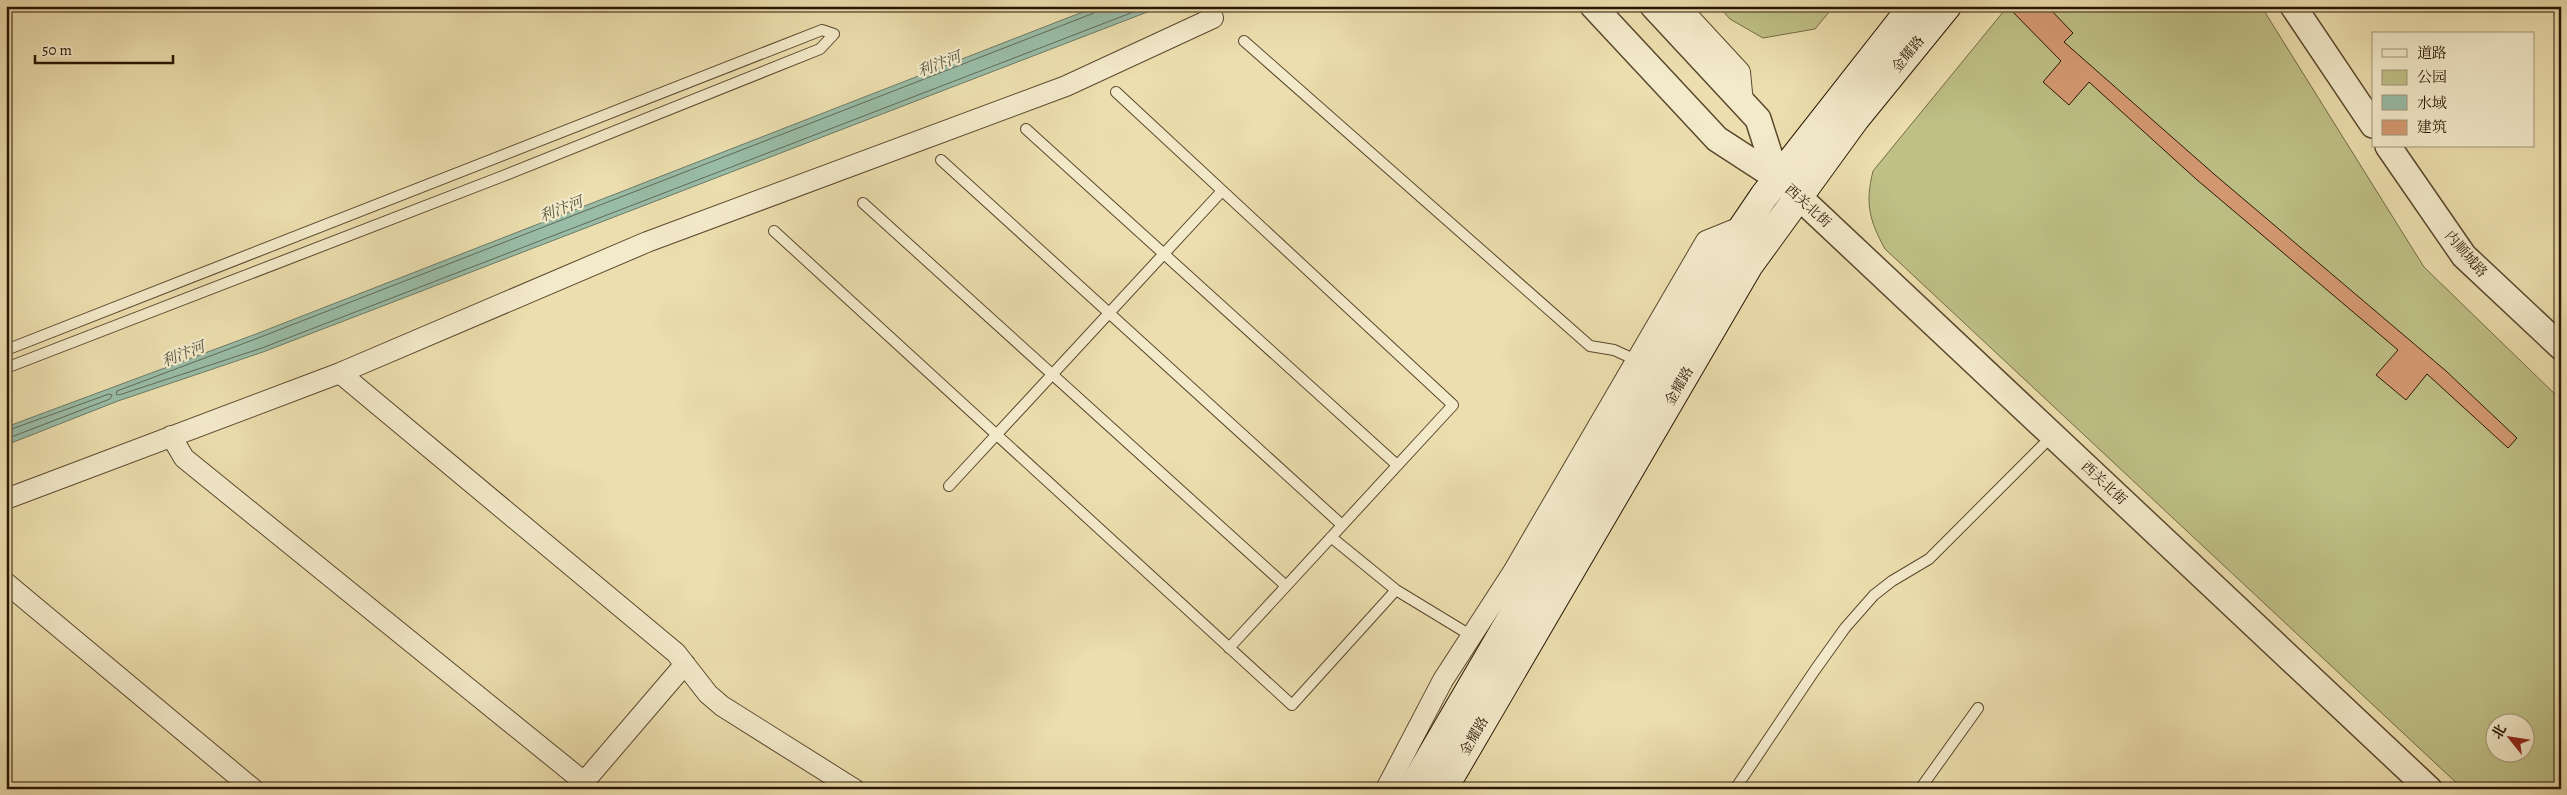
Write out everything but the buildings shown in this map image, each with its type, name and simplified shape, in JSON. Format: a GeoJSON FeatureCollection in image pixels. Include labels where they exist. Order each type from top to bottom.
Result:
{"type":"FeatureCollection","features":[{"type":"Feature","properties":{"kind":"main road","name":"金耀路"},"geometry":{"type":"LineString","coordinates":[[1412,789],[1482,642],[1718,264],[1777,178],[1913,6]]}},
{"type":"Feature","properties":{"kind":"main road","name":"金耀路"},"geometry":{"type":"LineString","coordinates":[[1449,784],[1749,265],[1855,119],[1947,6]]}},
{"type":"Feature","properties":{"kind":"street","name":"西关北街"},"geometry":{"type":"LineString","coordinates":[[1593,6],[1717,139],[1777,178],[1798,196],[2430,789]]}},
{"type":"Feature","properties":{"kind":"street","name":"西关北街"},"geometry":{"type":"LineString","coordinates":[[1653,6],[1758,119],[1777,178]]}},
{"type":"Feature","properties":{"kind":"street"},"geometry":{"type":"LineString","coordinates":[[1679,6],[1740,72],[1743,103]]}},
{"type":"Feature","properties":{"kind":"street"},"geometry":{"type":"LineString","coordinates":[[2293,6],[2372,124]]}},
{"type":"Feature","properties":{"kind":"street"},"geometry":{"type":"LineString","coordinates":[[6,499],[340,374],[647,242],[1066,86],[1213,18]]}},
{"type":"Feature","properties":{"kind":"street","name":"内顺城路"},"geometry":{"type":"LineString","coordinates":[[2389,148],[2464,256],[2561,347]]}},
{"type":"Feature","properties":{"kind":"street"},"geometry":{"type":"LineString","coordinates":[[1386,789],[1443,680],[1482,642],[1513,572],[1706,241],[1743,226]]}},
{"type":"Feature","properties":{"kind":"street"},"geometry":{"type":"LineString","coordinates":[[340,374],[676,653],[708,694],[722,706],[854,789]]}},
{"type":"Feature","properties":{"kind":"street"},"geometry":{"type":"LineString","coordinates":[[171,436],[184,458],[581,786],[686,664]]}},
{"type":"Feature","properties":{"kind":"street"},"geometry":{"type":"LineString","coordinates":[[6,583],[253,789]]}},
{"type":"Feature","properties":{"kind":"lane"},"geometry":{"type":"LineString","coordinates":[[6,350],[822,30],[834,34],[820,49],[503,176],[6,368]]}},
{"type":"Feature","properties":{"kind":"lane"},"geometry":{"type":"LineString","coordinates":[[1244,41],[1590,346],[1614,350],[1636,360]]}},
{"type":"Feature","properties":{"kind":"lane"},"geometry":{"type":"LineString","coordinates":[[1116,92],[1453,405],[1228,648]]}},
{"type":"Feature","properties":{"kind":"lane"},"geometry":{"type":"LineString","coordinates":[[1026,129],[1397,465]]}},
{"type":"Feature","properties":{"kind":"lane"},"geometry":{"type":"LineString","coordinates":[[941,160],[1342,525]]}},
{"type":"Feature","properties":{"kind":"lane"},"geometry":{"type":"LineString","coordinates":[[949,486],[1222,191]]}},
{"type":"Feature","properties":{"kind":"lane"},"geometry":{"type":"LineString","coordinates":[[863,203],[1286,586]]}},
{"type":"Feature","properties":{"kind":"lane"},"geometry":{"type":"LineString","coordinates":[[774,231],[1292,706],[1396,590]]}},
{"type":"Feature","properties":{"kind":"lane"},"geometry":{"type":"LineString","coordinates":[[1735,789],[1845,628],[1874,595],[1892,581],[1929,560],[2053,435]]}},
{"type":"Feature","properties":{"kind":"lane"},"geometry":{"type":"LineString","coordinates":[[1330,537],[1396,590],[1482,642]]}},
{"type":"Feature","properties":{"kind":"lane"},"geometry":{"type":"LineString","coordinates":[[1920,789],[1978,708]]}},
{"type":"Feature","properties":{"kind":"green space"},"geometry":{"type":"Polygon","coordinates":[[[1718,6],[1834,6],[1815,29],[1763,38],[1730,19],[1718,6]]]}},
{"type":"Feature","properties":{"kind":"green space"},"geometry":{"type":"Polygon","coordinates":[[[2008,6],[2261,6],[2424,267],[2561,400],[2561,789],[2463,789],[1885,249],[1875,229],[1870,211],[1869,193],[1873,171],[2008,6]]]}},
{"type":"Feature","properties":{"kind":"water"},"geometry":{"type":"Polygon","coordinates":[[[1098,6],[1163,6],[263,352],[118,401],[6,445],[6,427],[256,334],[1098,6]]]}},
{"type":"Feature","properties":{"kind":"water label","name":"利汴河"},"geometry":{"type":"Point","coordinates":[939,64]}},
{"type":"Feature","properties":{"kind":"water label","name":"利汴河"},"geometry":{"type":"Point","coordinates":[561,209]}},
{"type":"Feature","properties":{"kind":"water label","name":"利汴河"},"geometry":{"type":"Point","coordinates":[183,354]}}]}
